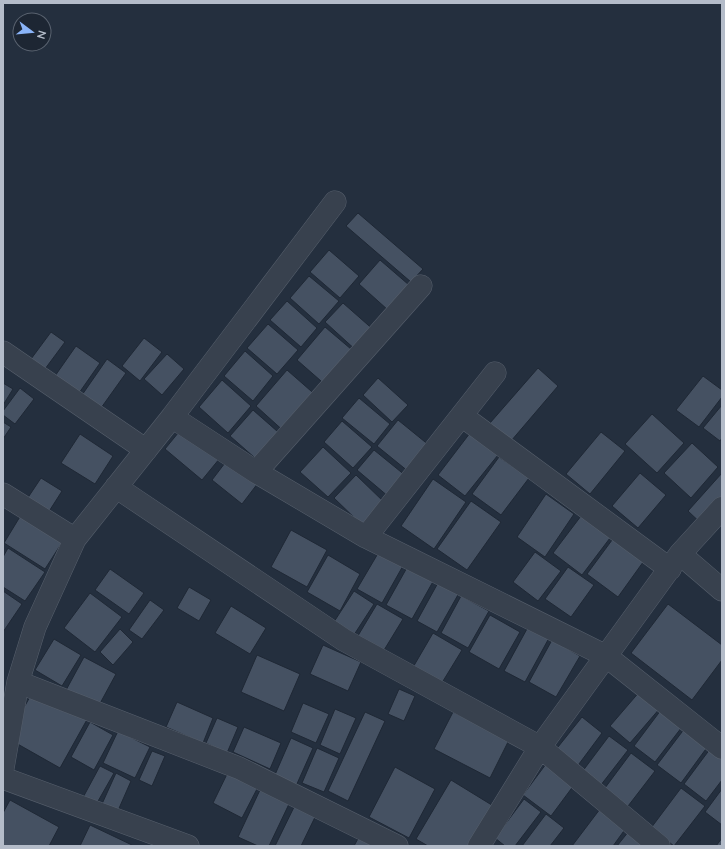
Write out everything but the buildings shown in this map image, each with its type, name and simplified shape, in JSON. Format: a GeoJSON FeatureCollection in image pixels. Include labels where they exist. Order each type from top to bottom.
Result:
{"type":"FeatureCollection","features":[{"type":"Feature","properties":{"kind":"street"},"geometry":{"type":"LineString","coordinates":[[3,768],[18,682],[35,627],[75,538],[172,417],[335,202]]}},
{"type":"Feature","properties":{"kind":"street"},"geometry":{"type":"LineString","coordinates":[[256,472],[421,286]]}},
{"type":"Feature","properties":{"kind":"street"},"geometry":{"type":"LineString","coordinates":[[3,352],[146,450]]}},
{"type":"Feature","properties":{"kind":"street"},"geometry":{"type":"LineString","coordinates":[[366,537],[495,373]]}},
{"type":"Feature","properties":{"kind":"street"},"geometry":{"type":"LineString","coordinates":[[462,416],[675,562],[722,590]]}},
{"type":"Feature","properties":{"kind":"street"},"geometry":{"type":"LineString","coordinates":[[172,417],[256,472],[366,537],[606,656],[722,748]]}},
{"type":"Feature","properties":{"kind":"street"},"geometry":{"type":"LineString","coordinates":[[116,487],[344,640],[540,747],[659,846]]}},
{"type":"Feature","properties":{"kind":"street"},"geometry":{"type":"LineString","coordinates":[[3,494],[75,538]]}},
{"type":"Feature","properties":{"kind":"street"},"geometry":{"type":"LineString","coordinates":[[482,844],[540,747],[675,562],[722,508]]}},
{"type":"Feature","properties":{"kind":"street"},"geometry":{"type":"LineString","coordinates":[[18,682],[239,768],[397,846]]}},
{"type":"Feature","properties":{"kind":"street"},"geometry":{"type":"LineString","coordinates":[[3,778],[188,846]]}}]}
